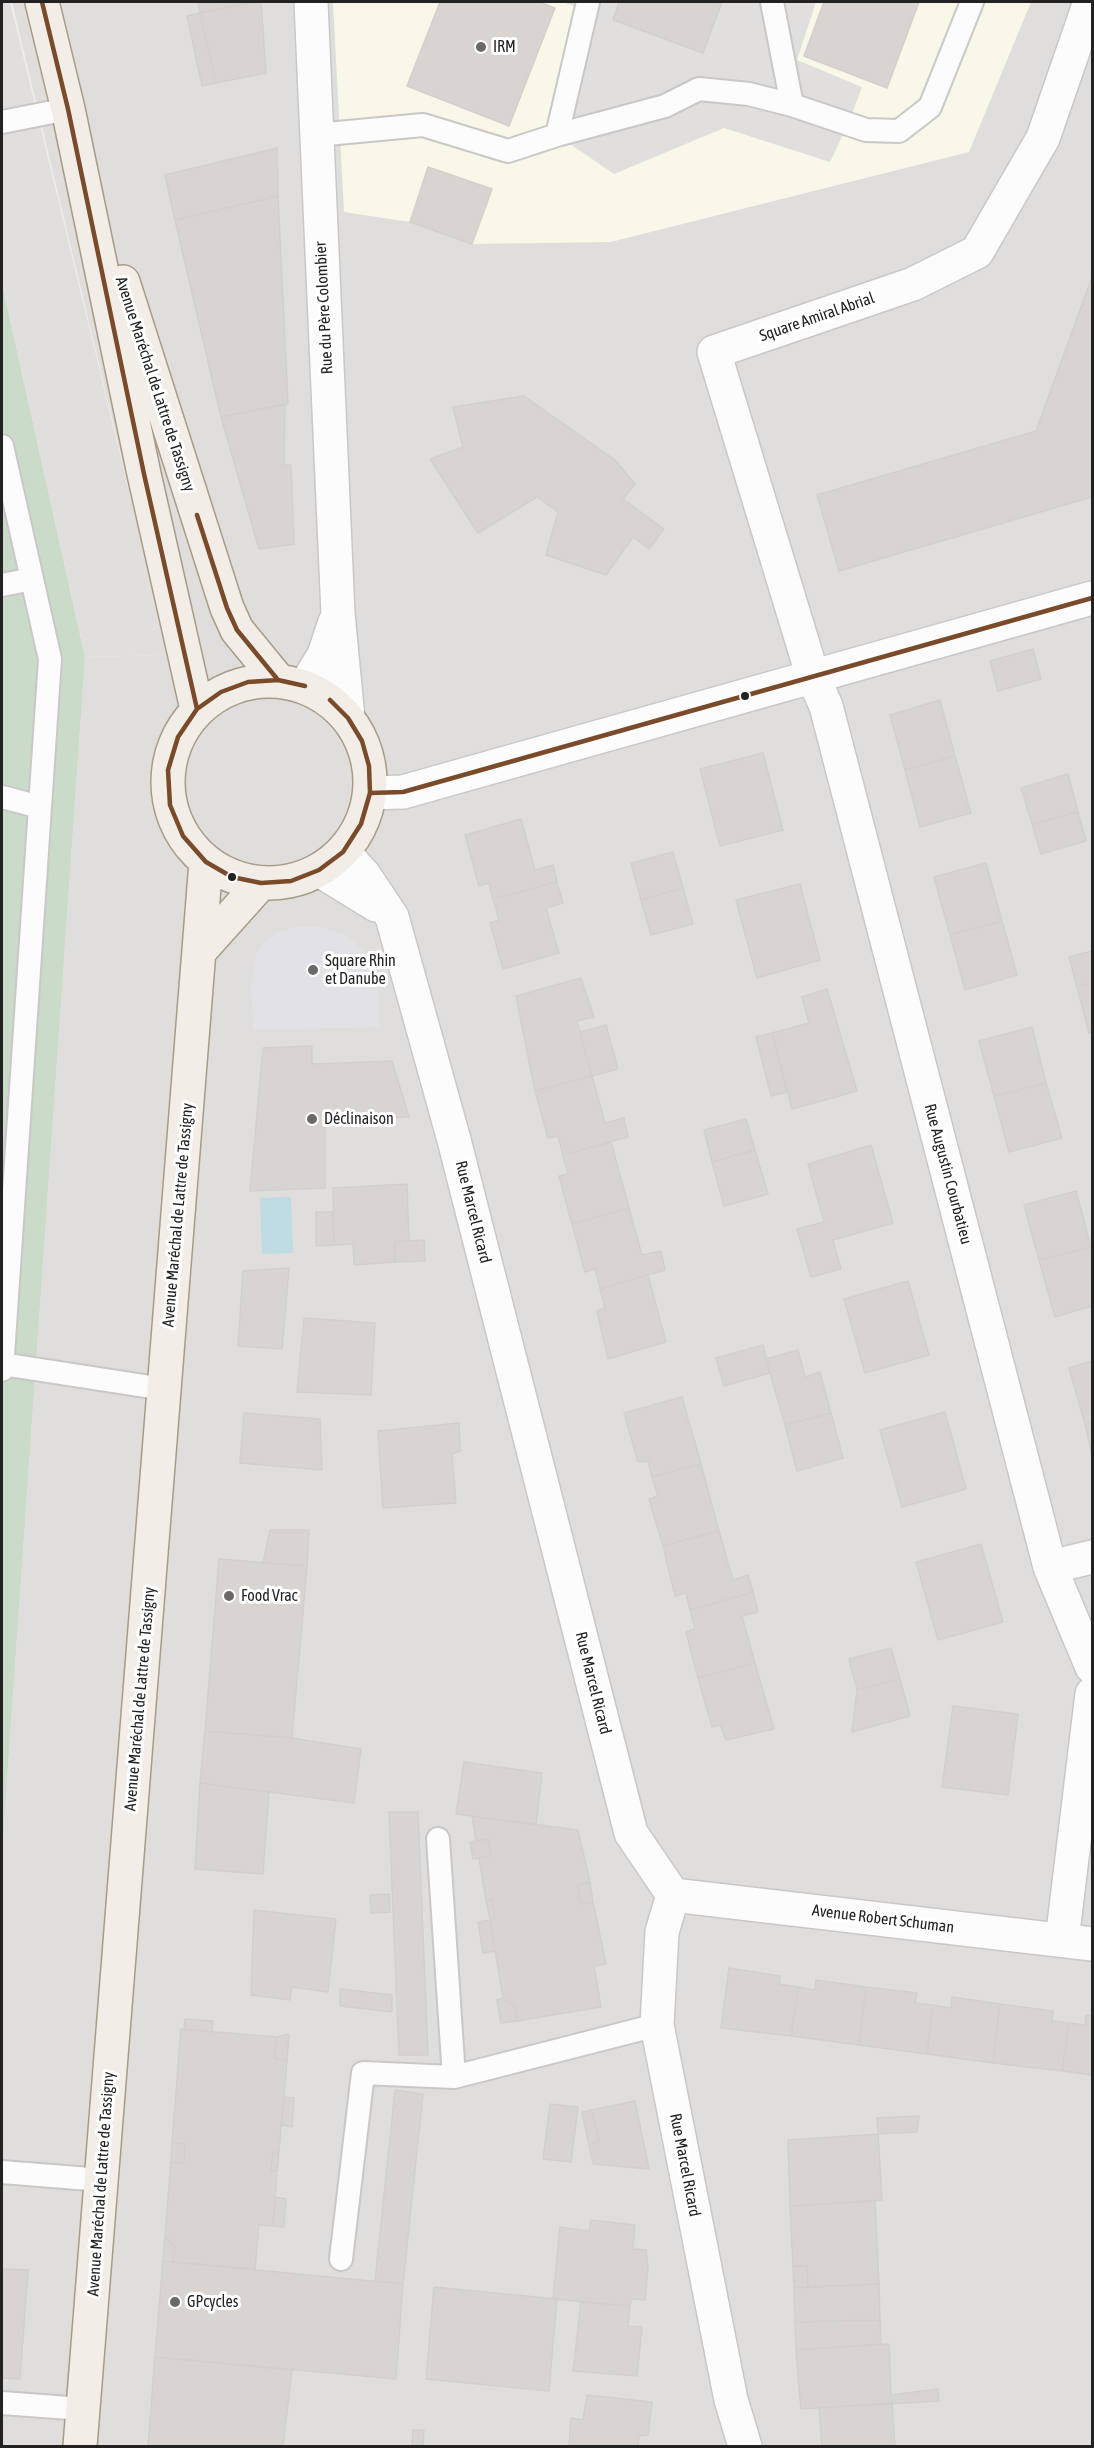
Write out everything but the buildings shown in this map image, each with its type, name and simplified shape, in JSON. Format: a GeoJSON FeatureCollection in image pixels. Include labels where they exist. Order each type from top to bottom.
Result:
{"type":"FeatureCollection","features":[{"type":"Feature","properties":{"kind":"main road","name":"Avenue Maréchal de Lattre de Tassigny"},"geometry":{"type":"LineString","coordinates":[[42,2],[68,109],[144,474],[197,709]]}},
{"type":"Feature","properties":{"kind":"main road","name":"Avenue Maréchal de Lattre de Tassigny"},"geometry":{"type":"LineString","coordinates":[[68,109],[227,608],[237,630],[291,683]]}},
{"type":"Feature","properties":{"kind":"main road"},"geometry":{"type":"LineString","coordinates":[[248,682],[291,683],[330,700],[348,718],[362,741],[369,766],[370,793],[361,824],[331,861],[291,881],[261,883],[232,877],[206,862],[183,836],[170,805],[168,770],[178,738],[197,709],[220,692],[248,682]]}},
{"type":"Feature","properties":{"kind":"main road","name":"Avenue Maréchal de Lattre de Tassigny"},"geometry":{"type":"LineString","coordinates":[[80,2446],[206,862]]}},
{"type":"Feature","properties":{"kind":"main road"},"geometry":{"type":"LineString","coordinates":[[199,952],[261,883]]}},
{"type":"Feature","properties":{"kind":"street","name":"Rue du Père Colombier"},"geometry":{"type":"LineString","coordinates":[[311,2],[338,614],[348,718]]}},
{"type":"Feature","properties":{"kind":"street","name":"Square Amiral Abrial"},"geometry":{"type":"LineString","coordinates":[[813,677],[714,352],[913,284],[977,252],[1042,138],[1090,2]]}},
{"type":"Feature","properties":{"kind":"street"},"geometry":{"type":"LineString","coordinates":[[370,793],[403,792],[1092,598]]}},
{"type":"Feature","properties":{"kind":"street","name":"Rue du Père Colombier"},"geometry":{"type":"LineString","coordinates":[[291,683],[324,655],[338,614]]}},
{"type":"Feature","properties":{"kind":"street","name":"Rue Augustin Courbatieu"},"geometry":{"type":"LineString","coordinates":[[813,677],[826,706],[1050,1568],[1092,1667]]}},
{"type":"Feature","properties":{"kind":"street","name":"Rue Marcel Ricard"},"geometry":{"type":"LineString","coordinates":[[331,861],[392,917],[454,1140],[631,1833],[673,1895],[662,1932],[657,2025],[731,2400],[745,2446]]}},
{"type":"Feature","properties":{"kind":"street"},"geometry":{"type":"LineString","coordinates":[[1050,1568],[1092,1557]]}},
{"type":"Feature","properties":{"kind":"street"},"geometry":{"type":"LineString","coordinates":[[1077,1942],[1092,1694]]}},
{"type":"Feature","properties":{"kind":"street","name":"Avenue Robert Schuman"},"geometry":{"type":"LineString","coordinates":[[673,1895],[1077,1942]]}},
{"type":"Feature","properties":{"kind":"lane"},"geometry":{"type":"LineString","coordinates":[[556,135],[588,2]]}},
{"type":"Feature","properties":{"kind":"lane"},"geometry":{"type":"LineString","coordinates":[[772,2],[792,105]]}},
{"type":"Feature","properties":{"kind":"lane"},"geometry":{"type":"LineString","coordinates":[[316,135],[423,125],[508,151],[556,135],[665,106],[699,89],[749,94],[792,105],[866,130],[899,131],[930,107],[972,2]]}},
{"type":"Feature","properties":{"kind":"lane"},"geometry":{"type":"LineString","coordinates":[[2,122],[68,109]]}},
{"type":"Feature","properties":{"kind":"lane"},"geometry":{"type":"LineString","coordinates":[[2,446],[5,479],[32,579],[50,659],[40,807],[11,1084],[2,1370]]}},
{"type":"Feature","properties":{"kind":"lane"},"geometry":{"type":"LineString","coordinates":[[2,585],[32,579]]}},
{"type":"Feature","properties":{"kind":"lane"},"geometry":{"type":"LineString","coordinates":[[2,797],[40,807]]}},
{"type":"Feature","properties":{"kind":"lane"},"geometry":{"type":"LineString","coordinates":[[2,1364],[164,1389]]}},
{"type":"Feature","properties":{"kind":"lane"},"geometry":{"type":"LineString","coordinates":[[438,1839],[454,2077]]}},
{"type":"Feature","properties":{"kind":"lane"},"geometry":{"type":"LineString","coordinates":[[340,2259],[363,2073],[454,2077],[657,2025]]}},
{"type":"Feature","properties":{"kind":"lane"},"geometry":{"type":"LineString","coordinates":[[2,2172],[102,2180]]}},
{"type":"Feature","properties":{"kind":"lane"},"geometry":{"type":"LineString","coordinates":[[2,2403],[83,2409]]}},
{"type":"Feature","properties":{"kind":"shaded area"},"geometry":{"type":"Polygon","coordinates":[[[2,2],[10,2],[169,655],[85,657],[2,283],[2,2]]]}},
{"type":"Feature","properties":{"kind":"shaded area"},"geometry":{"type":"Polygon","coordinates":[[[12,2],[1092,2],[1092,2446],[2,2446],[2,1854],[85,657],[169,655],[12,2]]]}},
{"type":"Feature","properties":{"kind":"shaded area"},"geometry":{"type":"Polygon","coordinates":[[[333,2],[1031,2],[969,152],[611,242],[472,244],[410,222],[344,212],[333,2]]]}},
{"type":"Feature","properties":{"kind":"shaded area"},"geometry":{"type":"Polygon","coordinates":[[[562,2],[816,2],[797,60],[862,87],[830,162],[724,128],[614,174],[557,135],[585,10],[562,2]]]}},
{"type":"Feature","properties":{"kind":"shaded area","name":"Square Rhin et Danube"},"geometry":{"type":"Polygon","coordinates":[[[296,927],[319,927],[347,935],[367,955],[378,990],[379,1027],[253,1030],[251,985],[256,954],[265,941],[277,932],[296,927]]]}},
{"type":"Feature","properties":{"kind":"green space"},"geometry":{"type":"Polygon","coordinates":[[[2,283],[85,657],[2,1854],[2,283]]]}},
{"type":"Feature","properties":{"kind":"water"},"geometry":{"type":"Polygon","coordinates":[[[291,1197],[293,1253],[262,1254],[260,1198],[291,1197]]]}},
{"type":"Feature","properties":{"kind":"transit line"},"geometry":{"type":"LineString","coordinates":[[42,2],[68,109],[144,474],[197,709]]}},
{"type":"Feature","properties":{"kind":"transit line"},"geometry":{"type":"LineString","coordinates":[[197,515],[227,608],[237,630],[278,680]]}},
{"type":"Feature","properties":{"kind":"transit line"},"geometry":{"type":"LineString","coordinates":[[370,793],[403,792],[1092,598]]}},
{"type":"Feature","properties":{"kind":"transit line"},"geometry":{"type":"LineString","coordinates":[[305,686],[278,680],[248,682],[221,692],[197,709],[178,737],[168,770],[170,805],[183,836],[206,862],[232,877],[261,883],[291,881],[319,870],[343,852],[361,824],[370,793],[369,766],[362,741],[348,718],[330,700]]}},
{"type":"Feature","properties":{"kind":"place","name":"IRM"},"geometry":{"type":"Point","coordinates":[481,47]}},
{"type":"Feature","properties":{"kind":"place","name":"Square Rhin et Danube"},"geometry":{"type":"Point","coordinates":[313,970]}},
{"type":"Feature","properties":{"kind":"place","name":"Déclinaison"},"geometry":{"type":"Point","coordinates":[312,1119]}},
{"type":"Feature","properties":{"kind":"place","name":"Food Vrac"},"geometry":{"type":"Point","coordinates":[229,1596]}},
{"type":"Feature","properties":{"kind":"place","name":"GPcycles"},"geometry":{"type":"Point","coordinates":[175,2302]}}]}
